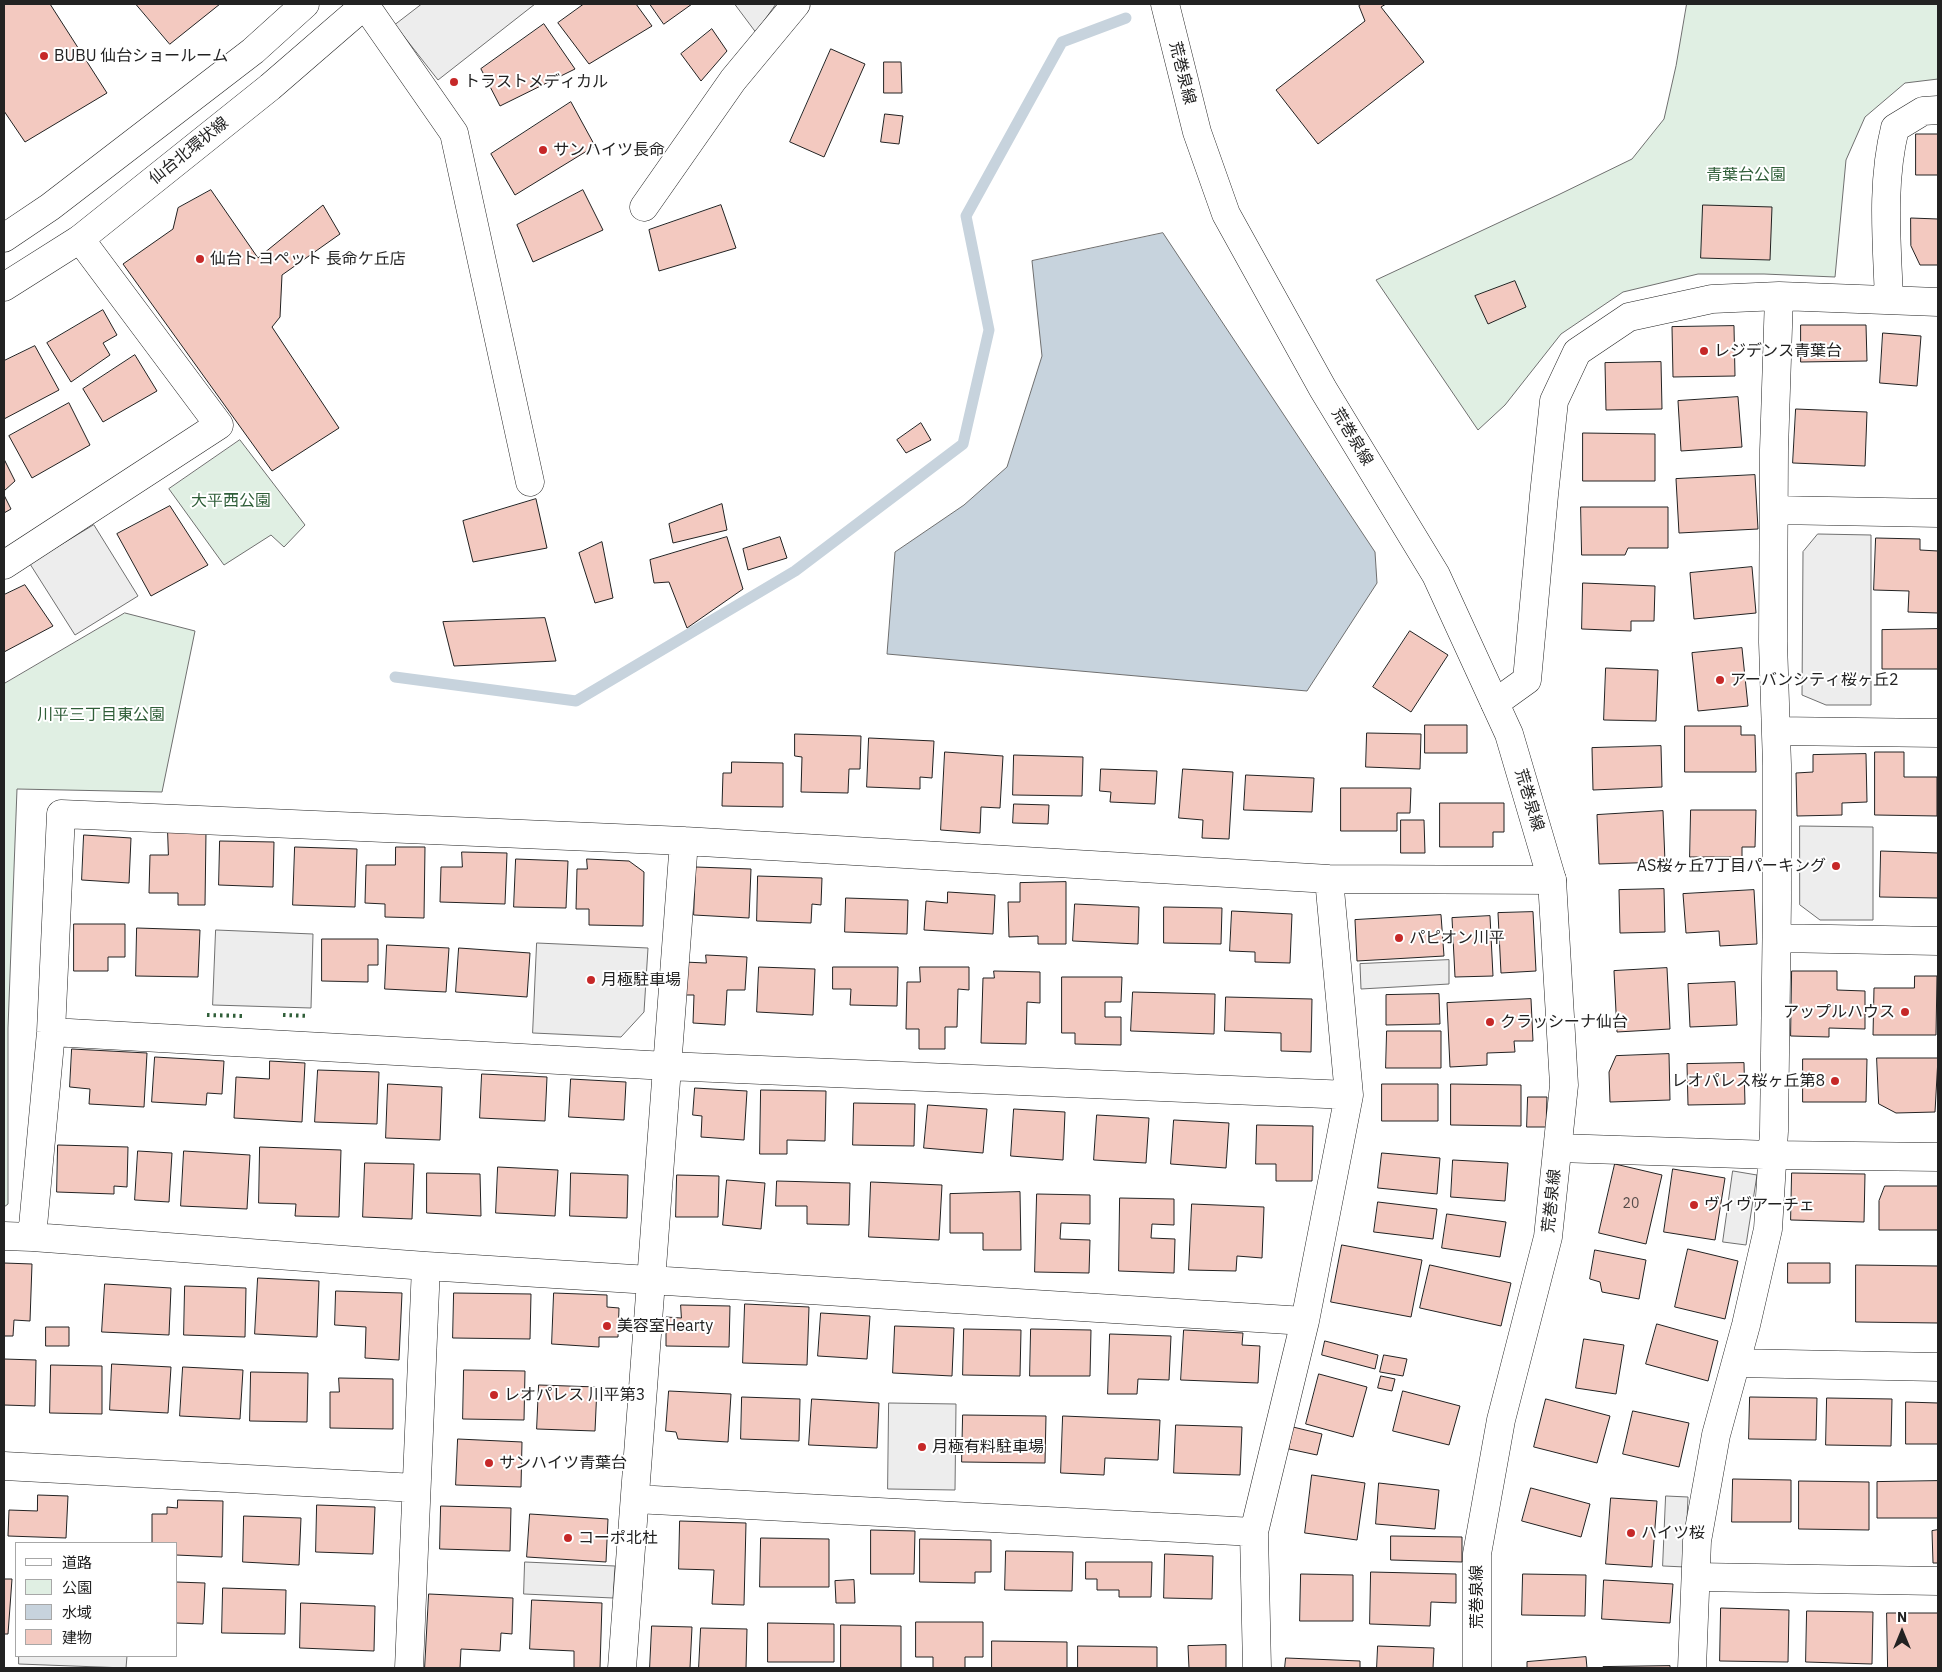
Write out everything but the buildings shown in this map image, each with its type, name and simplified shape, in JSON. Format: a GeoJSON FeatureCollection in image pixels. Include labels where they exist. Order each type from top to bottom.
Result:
{"type":"FeatureCollection","features":[{"type":"Feature","properties":{"kind":"street"},"geometry":{"type":"LineString","coordinates":[[4,238],[50,206],[253,50],[305,4]]}},
{"type":"Feature","properties":{"kind":"street"},"geometry":{"type":"LineString","coordinates":[[365,4],[454,133],[530,482]]}},
{"type":"Feature","properties":{"kind":"street","name":"仙台北環状線"},"geometry":{"type":"LineString","coordinates":[[4,287],[80,239],[270,87],[365,4]]}},
{"type":"Feature","properties":{"kind":"street"},"geometry":{"type":"LineString","coordinates":[[644,206],[733,80],[796,4]]}},
{"type":"Feature","properties":{"kind":"street","name":"荒巻泉線"},"geometry":{"type":"LineString","coordinates":[[1165,4],[1197,132],[1226,214],[1323,389],[1436,574],[1509,734],[1552,880],[1564,1085],[1548,1237],[1501,1420],[1477,1554],[1477,1668]]}},
{"type":"Feature","properties":{"kind":"street"},"geometry":{"type":"LineString","coordinates":[[1889,300],[1886,194],[1889,153],[1895,128],[1923,111],[1938,110]]}},
{"type":"Feature","properties":{"kind":"street"},"geometry":{"type":"LineString","coordinates":[[4,565],[219,425],[80,239]]}},
{"type":"Feature","properties":{"kind":"street"},"geometry":{"type":"LineString","coordinates":[[1692,1668],[1697,1541],[1715,1444],[1768,1229],[1772,1155],[1777,938],[1776,731],[1773,642],[1774,450],[1779,296]]}},
{"type":"Feature","properties":{"kind":"street"},"geometry":{"type":"LineString","coordinates":[[1494,703],[1527,680],[1554,400],[1577,352],[1629,317],[1712,298],[1779,296],[1938,302]]}},
{"type":"Feature","properties":{"kind":"street"},"geometry":{"type":"LineString","coordinates":[[1774,510],[1938,513]]}},
{"type":"Feature","properties":{"kind":"street"},"geometry":{"type":"LineString","coordinates":[[1776,731],[1938,733]]}},
{"type":"Feature","properties":{"kind":"street"},"geometry":{"type":"LineString","coordinates":[[32,1237],[51,1032],[61,814],[684,841],[1330,879],[1552,880]]}},
{"type":"Feature","properties":{"kind":"street"},"geometry":{"type":"LineString","coordinates":[[622,1668],[684,841]]}},
{"type":"Feature","properties":{"kind":"street"},"geometry":{"type":"LineString","coordinates":[[1257,1668],[1254,1532],[1305,1320],[1349,1096],[1330,879]]}},
{"type":"Feature","properties":{"kind":"street"},"geometry":{"type":"LineString","coordinates":[[1777,938],[1938,941]]}},
{"type":"Feature","properties":{"kind":"street"},"geometry":{"type":"LineString","coordinates":[[51,1032],[667,1066],[1349,1096]]}},
{"type":"Feature","properties":{"kind":"street"},"geometry":{"type":"LineString","coordinates":[[1558,1148],[1772,1155],[1938,1157]]}},
{"type":"Feature","properties":{"kind":"street"},"geometry":{"type":"LineString","coordinates":[[4,1236],[426,1266],[1305,1320]]}},
{"type":"Feature","properties":{"kind":"street"},"geometry":{"type":"LineString","coordinates":[[409,1668],[426,1266]]}},
{"type":"Feature","properties":{"kind":"street"},"geometry":{"type":"LineString","coordinates":[[1736,1363],[1938,1367]]}},
{"type":"Feature","properties":{"kind":"street"},"geometry":{"type":"LineString","coordinates":[[4,1466],[416,1488]]}},
{"type":"Feature","properties":{"kind":"street"},"geometry":{"type":"LineString","coordinates":[[635,1499],[1254,1532]]}},
{"type":"Feature","properties":{"kind":"street"},"geometry":{"type":"LineString","coordinates":[[1696,1577],[1938,1581]]}},
{"type":"Feature","properties":{"kind":"green space","name":"青葉台公園"},"geometry":{"type":"Polygon","coordinates":[[[1687,4],[1938,4],[1938,79],[1905,83],[1865,117],[1846,160],[1835,277],[1698,274],[1623,292],[1561,334],[1505,405],[1478,430],[1376,280],[1632,159],[1664,119],[1687,4]]]}},
{"type":"Feature","properties":{"kind":"green space","name":"大平西公園"},"geometry":{"type":"Polygon","coordinates":[[[240,440],[305,525],[284,547],[271,535],[224,565],[169,489],[240,440]]]}},
{"type":"Feature","properties":{"kind":"green space","name":"川平三丁目東公園"},"geometry":{"type":"Polygon","coordinates":[[[125,613],[195,631],[162,792],[17,789],[8,1028],[8,1204],[4,1207],[4,684],[125,613]]]}},
{"type":"Feature","properties":{"kind":"shaded area"},"geometry":{"type":"Polygon","coordinates":[[[422,4],[535,4],[438,80],[395,25],[422,4]]]}},
{"type":"Feature","properties":{"kind":"shaded area"},"geometry":{"type":"Polygon","coordinates":[[[735,4],[776,4],[756,32],[735,4]]]}},
{"type":"Feature","properties":{"kind":"shaded area"},"geometry":{"type":"Polygon","coordinates":[[[94,525],[138,596],[75,635],[30,564],[94,525]]]}},
{"type":"Feature","properties":{"kind":"shaded area"},"geometry":{"type":"Polygon","coordinates":[[[1818,534],[1871,535],[1871,705],[1826,705],[1802,695],[1803,552],[1818,534]]]}},
{"type":"Feature","properties":{"kind":"shaded area","name":"AS桜ヶ丘7丁目パーキング"},"geometry":{"type":"Polygon","coordinates":[[[1800,826],[1873,827],[1873,920],[1820,920],[1800,905],[1800,826]]]}},
{"type":"Feature","properties":{"kind":"shaded area"},"geometry":{"type":"Polygon","coordinates":[[[216,930],[313,934],[311,1008],[213,1005],[216,930]]]}},
{"type":"Feature","properties":{"kind":"shaded area","name":"月極駐車場"},"geometry":{"type":"Polygon","coordinates":[[[537,943],[648,948],[644,1012],[621,1037],[533,1033],[537,943]]]}},
{"type":"Feature","properties":{"kind":"shaded area"},"geometry":{"type":"Polygon","coordinates":[[[1449,960],[1449,984],[1361,989],[1360,964],[1449,960]]]}},
{"type":"Feature","properties":{"kind":"shaded area"},"geometry":{"type":"Polygon","coordinates":[[[1733,1171],[1757,1175],[1746,1245],[1723,1242],[1733,1171]]]}},
{"type":"Feature","properties":{"kind":"shaded area","name":"月極有料駐車場"},"geometry":{"type":"Polygon","coordinates":[[[889,1403],[956,1404],[955,1490],[888,1489],[889,1403]]]}},
{"type":"Feature","properties":{"kind":"shaded area"},"geometry":{"type":"Polygon","coordinates":[[[1666,1496],[1688,1497],[1685,1567],[1663,1566],[1666,1496]]]}},
{"type":"Feature","properties":{"kind":"shaded area"},"geometry":{"type":"Polygon","coordinates":[[[525,1562],[615,1566],[613,1598],[524,1594],[525,1562]]]}},
{"type":"Feature","properties":{"kind":"shaded area"},"geometry":{"type":"Polygon","coordinates":[[[19,1657],[127,1657],[126,1668],[19,1664],[19,1657]]]}},
{"type":"Feature","properties":{"kind":"water"},"geometry":{"type":"Polygon","coordinates":[[[1163,233],[1375,552],[1377,583],[1307,691],[887,654],[895,552],[964,505],[1007,467],[1042,356],[1032,261],[1163,233]]]}},
{"type":"Feature","properties":{"kind":"waterway"},"geometry":{"type":"LineString","coordinates":[[395,677],[576,701],[795,571],[963,444],[989,330],[966,216],[1062,42],[1126,18]]}},
{"type":"Feature","properties":{"kind":"hedge"},"geometry":{"type":"LineString","coordinates":[[207,1015],[243,1016]]}},
{"type":"Feature","properties":{"kind":"hedge"},"geometry":{"type":"LineString","coordinates":[[283,1015],[309,1016]]}},
{"type":"Feature","properties":{"kind":"place","name":"BUBU 仙台ショールーム"},"geometry":{"type":"Point","coordinates":[44,56]}},
{"type":"Feature","properties":{"kind":"place","name":"トラストメディカル"},"geometry":{"type":"Point","coordinates":[454,82]}},
{"type":"Feature","properties":{"kind":"place","name":"サンハイツ長命"},"geometry":{"type":"Point","coordinates":[543,150]}},
{"type":"Feature","properties":{"kind":"place","name":"仙台トヨペット 長命ケ丘店"},"geometry":{"type":"Point","coordinates":[200,259]}},
{"type":"Feature","properties":{"kind":"place","name":"レジデンス青葉台"},"geometry":{"type":"Point","coordinates":[1704,351]}},
{"type":"Feature","properties":{"kind":"place","name":"アーバンシティ桜ヶ丘2"},"geometry":{"type":"Point","coordinates":[1720,680]}},
{"type":"Feature","properties":{"kind":"place","name":"AS桜ヶ丘7丁目パーキング"},"geometry":{"type":"Point","coordinates":[1836,866]}},
{"type":"Feature","properties":{"kind":"place","name":"パピオン川平"},"geometry":{"type":"Point","coordinates":[1399,938]}},
{"type":"Feature","properties":{"kind":"place","name":"月極駐車場"},"geometry":{"type":"Point","coordinates":[591,980]}},
{"type":"Feature","properties":{"kind":"place","name":"アップルハウス"},"geometry":{"type":"Point","coordinates":[1905,1012]}},
{"type":"Feature","properties":{"kind":"place","name":"クラッシーナ仙台"},"geometry":{"type":"Point","coordinates":[1490,1022]}},
{"type":"Feature","properties":{"kind":"place","name":"レオパレス桜ヶ丘第8"},"geometry":{"type":"Point","coordinates":[1835,1081]}},
{"type":"Feature","properties":{"kind":"place","name":"ヴィヴアーチェ"},"geometry":{"type":"Point","coordinates":[1694,1205]}},
{"type":"Feature","properties":{"kind":"place","name":"美容室Hearty"},"geometry":{"type":"Point","coordinates":[607,1326]}},
{"type":"Feature","properties":{"kind":"place","name":"レオパレス 川平第3"},"geometry":{"type":"Point","coordinates":[494,1395]}},
{"type":"Feature","properties":{"kind":"place","name":"月極有料駐車場"},"geometry":{"type":"Point","coordinates":[922,1447]}},
{"type":"Feature","properties":{"kind":"place","name":"サンハイツ青葉台"},"geometry":{"type":"Point","coordinates":[489,1463]}},
{"type":"Feature","properties":{"kind":"place","name":"ハイツ桜"},"geometry":{"type":"Point","coordinates":[1631,1533]}},
{"type":"Feature","properties":{"kind":"place","name":"コーポ北杜"},"geometry":{"type":"Point","coordinates":[568,1538]}}]}
